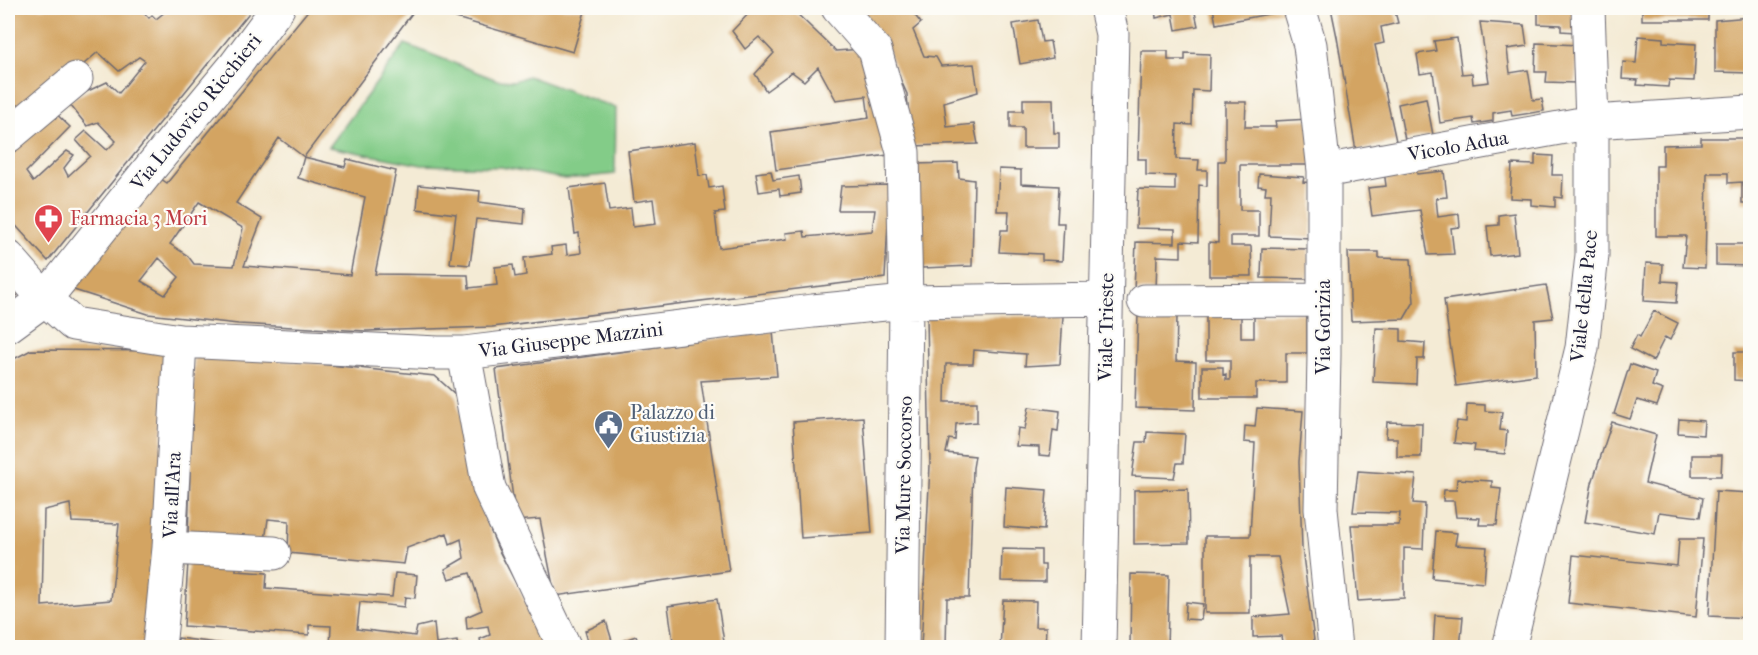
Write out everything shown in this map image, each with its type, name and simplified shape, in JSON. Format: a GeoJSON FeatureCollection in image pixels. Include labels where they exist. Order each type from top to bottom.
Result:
{"type":"FeatureCollection","features":[{"type":"Feature","properties":{"kind":"street","name":"Via Ludovico Ricchieri"},"geometry":{"type":"LineString","coordinates":[[8,326],[45,299],[234,67],[278,8]]}},
{"type":"Feature","properties":{"kind":"street","name":"Via Mure Soccorso"},"geometry":{"type":"LineString","coordinates":[[838,8],[875,50],[903,152],[906,303],[902,648]]}},
{"type":"Feature","properties":{"kind":"street","name":"Viale Trieste"},"geometry":{"type":"LineString","coordinates":[[1099,648],[1112,34],[1106,8]]}},
{"type":"Feature","properties":{"kind":"street","name":"Via Gorizia"},"geometry":{"type":"LineString","coordinates":[[1299,8],[1310,45],[1323,171],[1324,355],[1321,509],[1335,648]]}},
{"type":"Feature","properties":{"kind":"street","name":"Viale della Pace"},"geometry":{"type":"LineString","coordinates":[[1509,648],[1582,348],[1592,255],[1593,122],[1588,8]]}},
{"type":"Feature","properties":{"kind":"street"},"geometry":{"type":"LineString","coordinates":[[8,136],[76,80]]}},
{"type":"Feature","properties":{"kind":"street","name":"Vicolo Adua"},"geometry":{"type":"LineString","coordinates":[[1323,171],[1593,122],[1750,112]]}},
{"type":"Feature","properties":{"kind":"street","name":"Via Giuseppe Mazzini"},"geometry":{"type":"LineString","coordinates":[[8,257],[45,299],[73,324],[180,341],[464,353],[813,311],[906,303],[1107,298]]}},
{"type":"Feature","properties":{"kind":"street"},"geometry":{"type":"LineString","coordinates":[[1144,301],[1323,300]]}},
{"type":"Feature","properties":{"kind":"street","name":"Via all'Ara"},"geometry":{"type":"LineString","coordinates":[[159,648],[169,548],[180,341]]}},
{"type":"Feature","properties":{"kind":"street"},"geometry":{"type":"LineString","coordinates":[[464,353],[489,488],[565,648]]}},
{"type":"Feature","properties":{"kind":"street"},"geometry":{"type":"LineString","coordinates":[[169,548],[274,553]]}},
{"type":"Feature","properties":{"kind":"green space"},"geometry":{"type":"Polygon","coordinates":[[[405,44],[497,80],[514,81],[528,76],[616,108],[615,174],[565,179],[501,167],[422,165],[329,147],[405,44]]]}},
{"type":"Feature","properties":{"kind":"building"},"geometry":{"type":"Polygon","coordinates":[[[8,8],[140,8],[149,18],[152,15],[156,19],[170,8],[253,8],[48,261],[8,217],[8,146],[49,107],[70,127],[26,172],[33,182],[67,151],[74,155],[64,168],[68,176],[90,156],[76,140],[86,131],[107,150],[116,141],[98,122],[87,126],[67,101],[107,82],[119,93],[145,61],[139,57],[119,71],[98,52],[8,129],[8,8]]]}},
{"type":"Feature","properties":{"kind":"building"},"geometry":{"type":"Polygon","coordinates":[[[310,8],[416,8],[304,157],[345,167],[347,159],[396,171],[375,274],[468,275],[469,288],[497,285],[495,267],[513,265],[515,277],[526,275],[524,258],[552,254],[551,247],[566,245],[567,255],[581,253],[579,233],[575,234],[569,188],[605,183],[609,211],[631,208],[633,227],[656,224],[653,199],[634,202],[628,151],[695,142],[699,176],[707,175],[709,188],[722,186],[725,212],[715,213],[719,248],[787,239],[786,233],[804,231],[805,237],[872,231],[875,210],[838,210],[841,186],[890,185],[885,278],[492,327],[366,331],[238,324],[148,314],[71,289],[155,175],[167,183],[310,8]],[[279,138],[236,203],[262,219],[244,266],[350,275],[365,197],[298,178],[304,157],[279,138]],[[199,202],[170,244],[188,256],[194,264],[234,266],[243,228],[199,202]],[[159,258],[141,281],[165,295],[179,277],[159,258]]]}},
{"type":"Feature","properties":{"kind":"building"},"geometry":{"type":"Polygon","coordinates":[[[459,8],[586,8],[573,52],[456,18],[459,8]]]}},
{"type":"Feature","properties":{"kind":"building"},"geometry":{"type":"Polygon","coordinates":[[[754,8],[791,8],[836,51],[862,49],[888,155],[776,170],[771,132],[869,118],[866,96],[836,100],[818,67],[804,81],[792,72],[766,91],[755,74],[774,53],[759,37],[745,49],[732,31],[754,8]]]}},
{"type":"Feature","properties":{"kind":"building"},"geometry":{"type":"Polygon","coordinates":[[[860,8],[909,8],[921,23],[913,30],[924,56],[936,57],[941,66],[974,64],[978,92],[944,102],[947,127],[974,124],[978,144],[911,146],[907,94],[882,39],[860,8]]]}},
{"type":"Feature","properties":{"kind":"building"},"geometry":{"type":"Polygon","coordinates":[[[1155,8],[1194,8],[1198,26],[1176,30],[1173,14],[1156,18],[1155,8]]]}},
{"type":"Feature","properties":{"kind":"building"},"geometry":{"type":"Polygon","coordinates":[[[1213,8],[1295,8],[1295,9],[1216,24],[1213,8]]]}},
{"type":"Feature","properties":{"kind":"building"},"geometry":{"type":"Polygon","coordinates":[[[1331,8],[1394,8],[1398,23],[1381,27],[1384,43],[1375,45],[1396,141],[1356,151],[1331,8]]]}},
{"type":"Feature","properties":{"kind":"building"},"geometry":{"type":"Polygon","coordinates":[[[1538,8],[1575,8],[1575,32],[1561,31],[1561,25],[1538,24],[1538,8]]]}},
{"type":"Feature","properties":{"kind":"building"},"geometry":{"type":"Polygon","coordinates":[[[1642,8],[1708,8],[1708,20],[1642,20],[1642,8]]]}},
{"type":"Feature","properties":{"kind":"building"},"geometry":{"type":"Polygon","coordinates":[[[1750,17],[1750,73],[1715,72],[1715,20],[1750,17]]]}},
{"type":"Feature","properties":{"kind":"building"},"geometry":{"type":"Polygon","coordinates":[[[1038,20],[1042,42],[1050,41],[1053,58],[1020,64],[1013,24],[1038,20]]]}},
{"type":"Feature","properties":{"kind":"building"},"geometry":{"type":"Polygon","coordinates":[[[1480,22],[1524,25],[1527,46],[1507,49],[1510,73],[1528,70],[1533,100],[1542,99],[1544,111],[1512,116],[1511,110],[1493,113],[1493,121],[1474,124],[1473,118],[1440,123],[1433,72],[1420,74],[1417,54],[1436,51],[1434,41],[1457,38],[1462,74],[1472,73],[1473,84],[1489,82],[1480,22]]]}},
{"type":"Feature","properties":{"kind":"building"},"geometry":{"type":"Polygon","coordinates":[[[1638,36],[1663,38],[1663,42],[1696,44],[1694,81],[1669,80],[1668,87],[1637,85],[1638,80],[1622,79],[1623,62],[1636,63],[1638,36]]]}},
{"type":"Feature","properties":{"kind":"building"},"geometry":{"type":"Polygon","coordinates":[[[1536,43],[1578,45],[1576,83],[1546,82],[1547,72],[1535,72],[1536,43]]]}},
{"type":"Feature","properties":{"kind":"building"},"geometry":{"type":"Polygon","coordinates":[[[1141,51],[1168,51],[1168,60],[1185,60],[1185,53],[1210,54],[1209,91],[1193,90],[1192,125],[1177,124],[1176,159],[1199,160],[1198,170],[1207,170],[1207,186],[1199,185],[1198,242],[1181,241],[1181,257],[1157,256],[1156,291],[1134,291],[1136,242],[1175,243],[1175,229],[1136,228],[1138,189],[1175,190],[1175,176],[1146,175],[1146,159],[1138,159],[1141,51]]]}},
{"type":"Feature","properties":{"kind":"building"},"geometry":{"type":"Polygon","coordinates":[[[1426,98],[1433,135],[1405,140],[1398,104],[1426,98]]]}},
{"type":"Feature","properties":{"kind":"building"},"geometry":{"type":"Polygon","coordinates":[[[1023,99],[1053,99],[1054,133],[1059,133],[1059,148],[1023,148],[1023,128],[1010,128],[1010,111],[1023,111],[1023,99]]]}},
{"type":"Feature","properties":{"kind":"building"},"geometry":{"type":"Polygon","coordinates":[[[1225,102],[1246,102],[1245,127],[1276,127],[1275,121],[1309,119],[1313,165],[1240,165],[1240,210],[1259,210],[1259,236],[1231,236],[1231,246],[1251,246],[1252,276],[1209,276],[1209,242],[1218,243],[1218,161],[1225,161],[1225,102]]]}},
{"type":"Feature","properties":{"kind":"building"},"geometry":{"type":"Polygon","coordinates":[[[1701,138],[1750,138],[1750,203],[1742,203],[1742,182],[1728,183],[1728,173],[1707,173],[1705,268],[1683,267],[1686,236],[1656,236],[1656,166],[1663,166],[1663,145],[1701,144],[1701,138]]]}},
{"type":"Feature","properties":{"kind":"building"},"geometry":{"type":"Polygon","coordinates":[[[1535,155],[1553,156],[1552,175],[1563,175],[1562,198],[1555,197],[1555,207],[1531,205],[1531,199],[1510,198],[1512,164],[1535,165],[1535,155]]]}},
{"type":"Feature","properties":{"kind":"building"},"geometry":{"type":"Polygon","coordinates":[[[958,163],[959,178],[974,180],[972,266],[922,268],[913,164],[958,163]]]}},
{"type":"Feature","properties":{"kind":"building"},"geometry":{"type":"Polygon","coordinates":[[[1416,166],[1417,174],[1444,171],[1447,197],[1436,198],[1438,217],[1459,214],[1460,227],[1451,228],[1454,254],[1428,255],[1420,210],[1372,216],[1368,188],[1386,186],[1384,170],[1416,166]]]}},
{"type":"Feature","properties":{"kind":"building"},"geometry":{"type":"Polygon","coordinates":[[[999,169],[1021,170],[1021,184],[1059,186],[1057,223],[1064,223],[1062,261],[1042,260],[1042,254],[999,252],[1001,230],[1008,230],[1009,211],[997,211],[999,169]]]}},
{"type":"Feature","properties":{"kind":"building"},"geometry":{"type":"Polygon","coordinates":[[[771,171],[773,180],[799,176],[801,193],[780,196],[779,189],[759,192],[756,173],[771,171]]]}},
{"type":"Feature","properties":{"kind":"building"},"geometry":{"type":"Polygon","coordinates":[[[1259,174],[1304,177],[1303,182],[1314,183],[1311,238],[1269,236],[1271,194],[1265,194],[1266,187],[1258,186],[1259,174]]]}},
{"type":"Feature","properties":{"kind":"building"},"geometry":{"type":"Polygon","coordinates":[[[419,185],[480,191],[479,202],[525,208],[524,224],[476,219],[470,265],[450,263],[456,214],[417,209],[419,185]]]}},
{"type":"Feature","properties":{"kind":"building"},"geometry":{"type":"Polygon","coordinates":[[[1514,213],[1518,253],[1490,256],[1487,226],[1499,225],[1499,215],[1514,213]]]}},
{"type":"Feature","properties":{"kind":"building"},"geometry":{"type":"Polygon","coordinates":[[[1716,244],[1750,244],[1750,266],[1716,265],[1716,244]]]}},
{"type":"Feature","properties":{"kind":"building"},"geometry":{"type":"Polygon","coordinates":[[[1262,248],[1309,249],[1309,279],[1261,278],[1262,248]]]}},
{"type":"Feature","properties":{"kind":"building"},"geometry":{"type":"Polygon","coordinates":[[[1348,252],[1379,252],[1379,258],[1411,259],[1414,302],[1404,319],[1351,321],[1348,252]]]}},
{"type":"Feature","properties":{"kind":"building"},"geometry":{"type":"Polygon","coordinates":[[[1646,263],[1663,264],[1662,281],[1678,282],[1676,303],[1644,301],[1646,263]]]}},
{"type":"Feature","properties":{"kind":"building"},"geometry":{"type":"Polygon","coordinates":[[[8,270],[24,290],[8,303],[8,270]]]}},
{"type":"Feature","properties":{"kind":"building"},"geometry":{"type":"Polygon","coordinates":[[[1546,285],[1553,318],[1535,320],[1536,375],[1456,386],[1444,300],[1546,285]]]}},
{"type":"Feature","properties":{"kind":"building"},"geometry":{"type":"Polygon","coordinates":[[[1654,311],[1678,323],[1670,340],[1665,337],[1653,361],[1630,349],[1637,335],[1640,337],[1654,311]]]}},
{"type":"Feature","properties":{"kind":"building"},"geometry":{"type":"Polygon","coordinates":[[[1206,313],[1241,313],[1241,338],[1254,338],[1254,313],[1307,313],[1307,353],[1286,353],[1286,383],[1256,383],[1256,398],[1202,398],[1202,367],[1223,367],[1223,375],[1226,374],[1226,380],[1230,380],[1230,360],[1206,360],[1206,313]]]}},
{"type":"Feature","properties":{"kind":"building"},"geometry":{"type":"Polygon","coordinates":[[[1138,314],[1177,315],[1176,361],[1196,362],[1195,410],[1135,408],[1138,314]]]}},
{"type":"Feature","properties":{"kind":"building"},"geometry":{"type":"Polygon","coordinates":[[[1063,316],[1060,364],[1025,366],[1026,354],[974,350],[973,364],[946,364],[945,402],[977,402],[977,422],[956,424],[955,440],[949,439],[946,453],[975,456],[969,598],[947,598],[946,648],[921,648],[930,465],[927,317],[1063,316]]]}},
{"type":"Feature","properties":{"kind":"building"},"geometry":{"type":"Polygon","coordinates":[[[1376,328],[1401,329],[1401,341],[1425,343],[1424,359],[1417,359],[1416,384],[1373,382],[1376,328]]]}},
{"type":"Feature","properties":{"kind":"building","name":"Palazzo di Giustizia"},"geometry":{"type":"Polygon","coordinates":[[[773,331],[777,376],[701,381],[729,571],[555,596],[540,519],[516,521],[496,369],[773,331]]]}},
{"type":"Feature","properties":{"kind":"building"},"geometry":{"type":"Polygon","coordinates":[[[31,350],[169,351],[148,643],[8,648],[8,362],[31,350]],[[70,504],[44,510],[42,606],[111,600],[119,524],[72,522],[70,504]]]}},
{"type":"Feature","properties":{"kind":"building"},"geometry":{"type":"Polygon","coordinates":[[[194,351],[435,376],[456,395],[472,486],[498,549],[550,648],[482,648],[480,639],[490,635],[488,626],[467,629],[466,617],[482,610],[470,573],[449,579],[445,569],[464,558],[461,539],[450,544],[447,533],[407,548],[404,564],[288,553],[289,521],[268,519],[265,541],[188,537],[194,351]]]}},
{"type":"Feature","properties":{"kind":"building"},"geometry":{"type":"Polygon","coordinates":[[[1734,352],[1750,352],[1750,381],[1734,380],[1734,352]]]}},
{"type":"Feature","properties":{"kind":"building"},"geometry":{"type":"Polygon","coordinates":[[[1630,364],[1656,373],[1652,386],[1663,390],[1657,406],[1637,400],[1630,419],[1614,414],[1630,364]]]}},
{"type":"Feature","properties":{"kind":"building"},"geometry":{"type":"Polygon","coordinates":[[[1467,404],[1485,405],[1485,411],[1502,412],[1500,430],[1507,431],[1505,454],[1474,451],[1475,445],[1454,443],[1457,421],[1466,422],[1467,404]]]}},
{"type":"Feature","properties":{"kind":"building"},"geometry":{"type":"Polygon","coordinates":[[[1029,407],[1060,411],[1058,431],[1053,430],[1050,456],[1039,455],[1039,447],[1016,446],[1018,428],[1025,429],[1029,407]]]}},
{"type":"Feature","properties":{"kind":"building"},"geometry":{"type":"Polygon","coordinates":[[[1257,408],[1303,411],[1299,462],[1302,548],[1315,648],[1283,648],[1281,636],[1253,637],[1253,617],[1290,614],[1278,557],[1250,557],[1250,613],[1205,613],[1205,536],[1250,536],[1255,443],[1244,442],[1245,426],[1255,427],[1257,408]]]}},
{"type":"Feature","properties":{"kind":"building"},"geometry":{"type":"Polygon","coordinates":[[[863,417],[872,533],[801,538],[793,422],[863,417]]]}},
{"type":"Feature","properties":{"kind":"building"},"geometry":{"type":"Polygon","coordinates":[[[1679,419],[1704,421],[1703,435],[1678,433],[1679,419]]]}},
{"type":"Feature","properties":{"kind":"building"},"geometry":{"type":"Polygon","coordinates":[[[1387,422],[1422,423],[1421,457],[1397,457],[1397,438],[1386,438],[1387,422]]]}},
{"type":"Feature","properties":{"kind":"building"},"geometry":{"type":"Polygon","coordinates":[[[1612,422],[1656,435],[1645,483],[1703,498],[1700,517],[1659,512],[1655,534],[1585,522],[1592,483],[1612,422]]]}},
{"type":"Feature","properties":{"kind":"building"},"geometry":{"type":"Polygon","coordinates":[[[1147,432],[1185,434],[1183,463],[1177,463],[1174,478],[1132,476],[1137,442],[1146,442],[1147,432]]]}},
{"type":"Feature","properties":{"kind":"building"},"geometry":{"type":"Polygon","coordinates":[[[1692,455],[1722,455],[1721,476],[1692,476],[1692,455]]]}},
{"type":"Feature","properties":{"kind":"building"},"geometry":{"type":"Polygon","coordinates":[[[1358,471],[1416,475],[1413,503],[1425,504],[1423,549],[1404,548],[1404,598],[1358,601],[1351,525],[1399,525],[1400,513],[1353,512],[1358,471]]]}},
{"type":"Feature","properties":{"kind":"building"},"geometry":{"type":"Polygon","coordinates":[[[1457,479],[1492,481],[1492,488],[1501,489],[1497,525],[1479,525],[1480,518],[1456,517],[1454,501],[1443,501],[1444,490],[1456,490],[1457,479]]]}},
{"type":"Feature","properties":{"kind":"building"},"geometry":{"type":"Polygon","coordinates":[[[1006,487],[1047,490],[1044,530],[1004,527],[1006,487]]]}},
{"type":"Feature","properties":{"kind":"building"},"geometry":{"type":"Polygon","coordinates":[[[1188,489],[1189,543],[1134,544],[1134,490],[1188,489]]]}},
{"type":"Feature","properties":{"kind":"building"},"geometry":{"type":"Polygon","coordinates":[[[1716,491],[1750,493],[1750,618],[1709,616],[1716,491]]]}},
{"type":"Feature","properties":{"kind":"building"},"geometry":{"type":"Polygon","coordinates":[[[1436,531],[1457,533],[1455,545],[1487,547],[1484,583],[1432,578],[1436,531]]]}},
{"type":"Feature","properties":{"kind":"building"},"geometry":{"type":"Polygon","coordinates":[[[1679,539],[1703,539],[1696,617],[1568,603],[1573,555],[1677,566],[1679,539]]]}},
{"type":"Feature","properties":{"kind":"building"},"geometry":{"type":"Polygon","coordinates":[[[1002,549],[1041,550],[1041,565],[1045,565],[1045,582],[1001,581],[1002,549]]]}},
{"type":"Feature","properties":{"kind":"building"},"geometry":{"type":"Polygon","coordinates":[[[188,562],[236,565],[236,571],[267,573],[266,588],[392,597],[395,573],[417,575],[415,598],[405,597],[404,607],[360,602],[357,629],[415,636],[417,627],[434,623],[436,644],[457,641],[458,648],[330,648],[331,626],[309,625],[309,635],[184,626],[188,562]]]}},
{"type":"Feature","properties":{"kind":"building"},"geometry":{"type":"Polygon","coordinates":[[[1131,574],[1169,575],[1167,648],[1130,648],[1131,574]]]}},
{"type":"Feature","properties":{"kind":"building"},"geometry":{"type":"Polygon","coordinates":[[[717,599],[725,648],[674,648],[668,606],[717,599]]]}},
{"type":"Feature","properties":{"kind":"building"},"geometry":{"type":"Polygon","coordinates":[[[1003,600],[1036,601],[1035,627],[1046,627],[1045,648],[1000,648],[1003,600]]]}},
{"type":"Feature","properties":{"kind":"building"},"geometry":{"type":"Polygon","coordinates":[[[1186,602],[1203,604],[1201,620],[1185,619],[1186,602]]]}},
{"type":"Feature","properties":{"kind":"building"},"geometry":{"type":"Polygon","coordinates":[[[1435,615],[1463,617],[1460,648],[1433,648],[1435,615]]]}},
{"type":"Feature","properties":{"kind":"building"},"geometry":{"type":"Polygon","coordinates":[[[606,621],[613,644],[636,636],[640,648],[590,648],[585,631],[606,621]]]}},
{"type":"Feature","properties":{"kind":"building"},"geometry":{"type":"Polygon","coordinates":[[[178,638],[240,646],[240,648],[177,648],[178,638]]]}},
{"type":"Feature","properties":{"kind":"place","name":"Farmacia 3 Mori"},"geometry":{"type":"Point","coordinates":[49,244]}},
{"type":"Feature","properties":{"kind":"place","name":"Palazzo di Giustizia"},"geometry":{"type":"Point","coordinates":[609,450]}}]}
